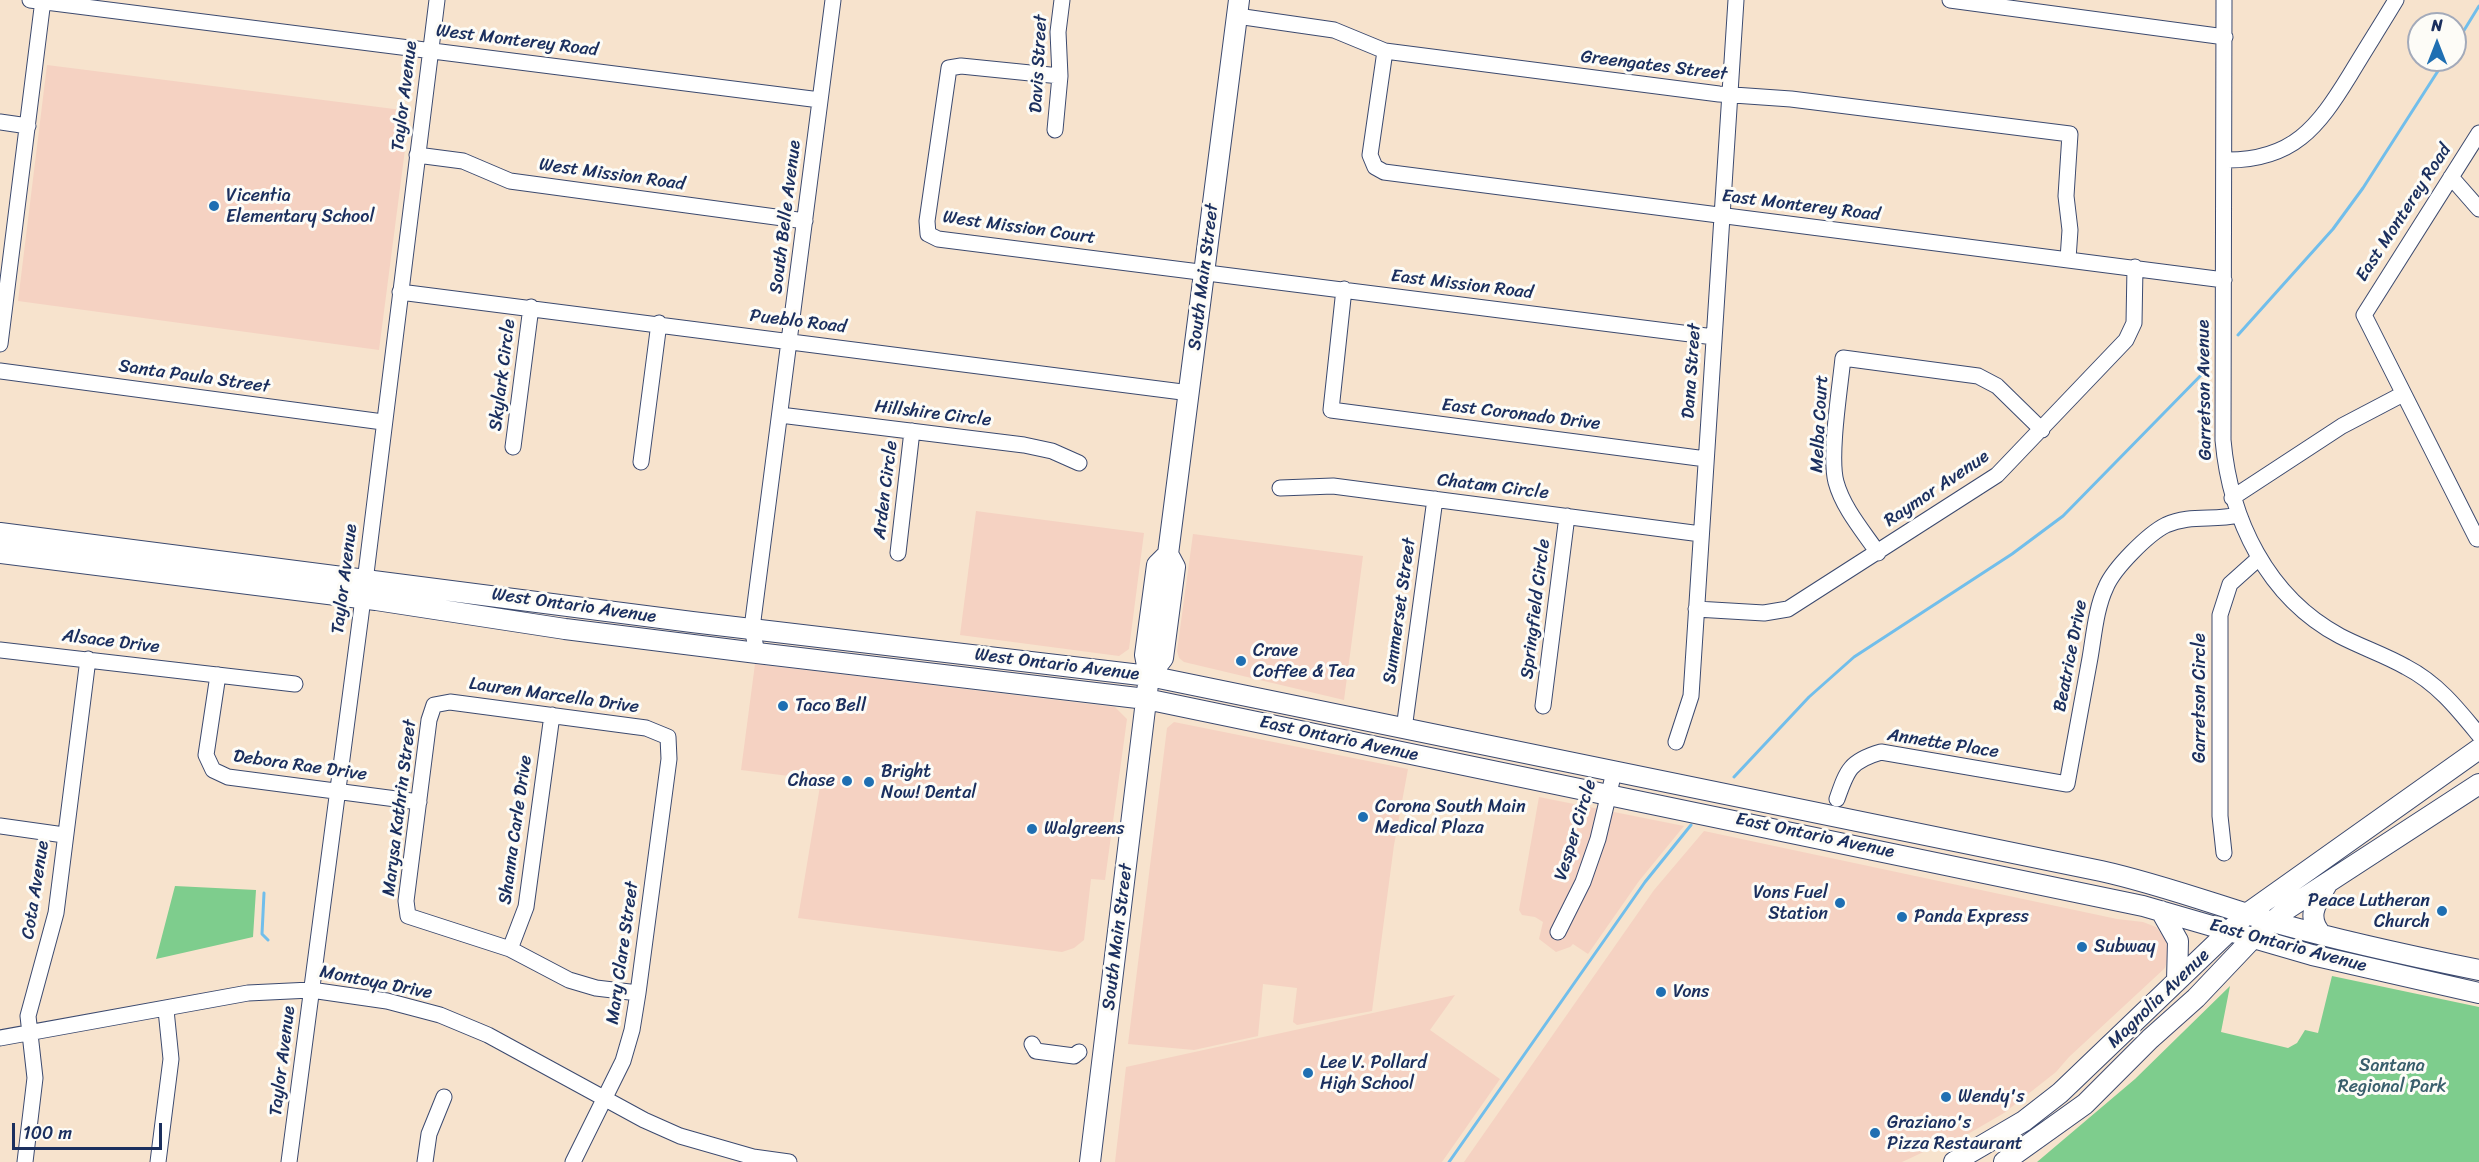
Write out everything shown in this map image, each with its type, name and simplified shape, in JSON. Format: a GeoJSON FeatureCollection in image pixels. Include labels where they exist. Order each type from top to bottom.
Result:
{"type":"FeatureCollection","features":[{"type":"Feature","properties":{"kind":"main road","name":"South Main Street"},"geometry":{"type":"LineString","coordinates":[[1090,1162],[1149,676],[1145,655],[1156,565],[1168,554],[1238,8]]}},
{"type":"Feature","properties":{"kind":"main road","name":"West Ontario Avenue"},"geometry":{"type":"LineString","coordinates":[[0,533],[364,589],[565,629],[1146,699]]}},
{"type":"Feature","properties":{"kind":"main road","name":"West Ontario Avenue"},"geometry":{"type":"LineString","coordinates":[[0,553],[752,628],[1149,676]]}},
{"type":"Feature","properties":{"kind":"main road","name":"East Ontario Avenue"},"geometry":{"type":"LineString","coordinates":[[1149,676],[2102,871],[2140,880],[2321,934],[2479,970]]}},
{"type":"Feature","properties":{"kind":"main road","name":"East Ontario Avenue"},"geometry":{"type":"LineString","coordinates":[[1146,699],[2161,911],[2312,955],[2479,993]]}},
{"type":"Feature","properties":{"kind":"main road"},"geometry":{"type":"LineString","coordinates":[[1276,725],[1317,724],[1390,739],[1401,737],[1404,729]]}},
{"type":"Feature","properties":{"kind":"main road","name":"Magnolia Avenue"},"geometry":{"type":"LineString","coordinates":[[1954,1162],[2024,1120],[2060,1093],[2248,913],[2479,748]]}},
{"type":"Feature","properties":{"kind":"main road","name":"Magnolia Avenue"},"geometry":{"type":"LineString","coordinates":[[2004,1162],[2085,1104],[2150,1039],[2196,998],[2272,921],[2479,783]]}},
{"type":"Feature","properties":{"kind":"main road"},"geometry":{"type":"LineString","coordinates":[[2321,934],[2315,927],[2314,905],[2328,883]]}},
{"type":"Feature","properties":{"kind":"main road"},"geometry":{"type":"LineString","coordinates":[[2161,911],[2178,941],[2177,981]]}},
{"type":"Feature","properties":{"kind":"street","name":"Taylor Avenue"},"geometry":{"type":"LineString","coordinates":[[290,1162],[437,0]]}},
{"type":"Feature","properties":{"kind":"street","name":"South Belle Avenue"},"geometry":{"type":"LineString","coordinates":[[757,653],[752,628],[833,0]]}},
{"type":"Feature","properties":{"kind":"street","name":"Davis Street"},"geometry":{"type":"LineString","coordinates":[[1055,130],[1060,76],[1058,32],[1062,0]]}},
{"type":"Feature","properties":{"kind":"street","name":"Dana Street"},"geometry":{"type":"LineString","coordinates":[[1676,742],[1690,696],[1736,0]]}},
{"type":"Feature","properties":{"kind":"street"},"geometry":{"type":"LineString","coordinates":[[1950,0],[2225,37]]}},
{"type":"Feature","properties":{"kind":"street","name":"Garretson Avenue"},"geometry":{"type":"LineString","coordinates":[[2224,0],[2223,440],[2232,498],[2259,558],[2283,589],[2316,620],[2339,635],[2407,667],[2423,678],[2448,697],[2479,735]]}},
{"type":"Feature","properties":{"kind":"street"},"geometry":{"type":"LineString","coordinates":[[2225,160],[2267,156],[2307,135],[2328,110],[2396,0]]}},
{"type":"Feature","properties":{"kind":"street","name":"West Monterey Road"},"geometry":{"type":"LineString","coordinates":[[39,1],[820,100]]}},
{"type":"Feature","properties":{"kind":"street"},"geometry":{"type":"LineString","coordinates":[[0,344],[27,126],[39,1]]}},
{"type":"Feature","properties":{"kind":"street","name":"Greengates Street"},"geometry":{"type":"LineString","coordinates":[[1238,8],[1334,30],[1384,51],[1730,95],[1791,99],[2070,134],[2066,196],[2070,230],[2068,259]]}},
{"type":"Feature","properties":{"kind":"street","name":"East Monterey Road"},"geometry":{"type":"LineString","coordinates":[[1384,51],[1371,155],[1375,167],[1384,172],[2224,280]]}},
{"type":"Feature","properties":{"kind":"street","name":"West Mission Court"},"geometry":{"type":"LineString","coordinates":[[1060,76],[961,66],[949,68],[927,221],[928,234],[938,238],[1205,271]]}},
{"type":"Feature","properties":{"kind":"street"},"geometry":{"type":"LineString","coordinates":[[0,122],[27,126]]}},
{"type":"Feature","properties":{"kind":"street","name":"East Monterey Road"},"geometry":{"type":"LineString","coordinates":[[2403,394],[2364,315],[2479,133]]}},
{"type":"Feature","properties":{"kind":"street","name":"West Mission Road"},"geometry":{"type":"LineString","coordinates":[[417,155],[463,161],[510,182],[805,221]]}},
{"type":"Feature","properties":{"kind":"street"},"geometry":{"type":"LineString","coordinates":[[2451,177],[2479,209]]}},
{"type":"Feature","properties":{"kind":"street","name":"Raymor Avenue"},"geometry":{"type":"LineString","coordinates":[[1696,609],[1764,614],[1788,609],[1997,475],[2126,340],[2133,323],[2135,267]]}},
{"type":"Feature","properties":{"kind":"street","name":"East Mission Road"},"geometry":{"type":"LineString","coordinates":[[1205,271],[1714,337]]}},
{"type":"Feature","properties":{"kind":"street","name":"East Coronado Drive"},"geometry":{"type":"LineString","coordinates":[[1344,289],[1331,410],[1706,459]]}},
{"type":"Feature","properties":{"kind":"street","name":"Pueblo Road"},"geometry":{"type":"LineString","coordinates":[[400,292],[659,323],[1190,393]]}},
{"type":"Feature","properties":{"kind":"street","name":"Skylark Circle"},"geometry":{"type":"LineString","coordinates":[[513,447],[531,307]]}},
{"type":"Feature","properties":{"kind":"street"},"geometry":{"type":"LineString","coordinates":[[641,462],[659,323]]}},
{"type":"Feature","properties":{"kind":"street","name":"Melba Court"},"geometry":{"type":"LineString","coordinates":[[1878,553],[1847,509],[1836,482],[1834,463],[1843,358],[1978,376],[1997,386],[2042,430]]}},
{"type":"Feature","properties":{"kind":"street","name":"Santa Paula Street"},"geometry":{"type":"LineString","coordinates":[[0,371],[383,422]]}},
{"type":"Feature","properties":{"kind":"street"},"geometry":{"type":"LineString","coordinates":[[2232,498],[2342,426],[2403,394],[2477,539]]}},
{"type":"Feature","properties":{"kind":"street","name":"Hillshire Circle"},"geometry":{"type":"LineString","coordinates":[[780,415],[1024,445],[1052,451],[1079,463]]}},
{"type":"Feature","properties":{"kind":"street","name":"Arden Circle"},"geometry":{"type":"LineString","coordinates":[[898,553],[912,431]]}},
{"type":"Feature","properties":{"kind":"street","name":"Chatam Circle"},"geometry":{"type":"LineString","coordinates":[[1280,488],[1333,486],[1701,534]]}},
{"type":"Feature","properties":{"kind":"street","name":"Summerset Street"},"geometry":{"type":"LineString","coordinates":[[1404,729],[1435,499]]}},
{"type":"Feature","properties":{"kind":"street","name":"Beatrice Drive"},"geometry":{"type":"LineString","coordinates":[[2067,784],[2097,619],[2106,587],[2112,576],[2141,545],[2165,526],[2189,518],[2224,519],[2238,515]]}},
{"type":"Feature","properties":{"kind":"street","name":"Springfield Circle"},"geometry":{"type":"LineString","coordinates":[[1543,706],[1567,516]]}},
{"type":"Feature","properties":{"kind":"street","name":"Garretson Circle"},"geometry":{"type":"LineString","coordinates":[[2224,853],[2220,816],[2220,615],[2230,584],[2259,558]]}},
{"type":"Feature","properties":{"kind":"street","name":"Alsace Drive"},"geometry":{"type":"LineString","coordinates":[[0,650],[88,658],[295,684]]}},
{"type":"Feature","properties":{"kind":"street","name":"Cota Avenue"},"geometry":{"type":"LineString","coordinates":[[25,1162],[35,1078],[28,1016],[56,913],[88,658]]}},
{"type":"Feature","properties":{"kind":"street","name":"Debora Rae Drive"},"geometry":{"type":"LineString","coordinates":[[218,675],[206,755],[213,770],[228,777],[419,801]]}},
{"type":"Feature","properties":{"kind":"street","name":"Lauren Marcella Drive"},"geometry":{"type":"LineString","coordinates":[[434,705],[450,702],[552,715],[646,728],[668,737]]}},
{"type":"Feature","properties":{"kind":"street","name":"Marysa Kathrin Street"},"geometry":{"type":"LineString","coordinates":[[434,705],[429,720],[406,901],[408,916],[510,949]]}},
{"type":"Feature","properties":{"kind":"street","name":"Shanna Carle Drive"},"geometry":{"type":"LineString","coordinates":[[510,949],[526,908],[552,715]]}},
{"type":"Feature","properties":{"kind":"street","name":"Mary Clare Street"},"geometry":{"type":"LineString","coordinates":[[573,1162],[624,1061],[632,1030],[669,759],[668,737]]}},
{"type":"Feature","properties":{"kind":"street","name":"Annette Place"},"geometry":{"type":"LineString","coordinates":[[1837,798],[1845,776],[1854,763],[1881,752],[2067,784]]}},
{"type":"Feature","properties":{"kind":"street","name":"Vesper Circle"},"geometry":{"type":"LineString","coordinates":[[1558,932],[1582,882],[1614,772]]}},
{"type":"Feature","properties":{"kind":"street"},"geometry":{"type":"LineString","coordinates":[[0,826],[64,835]]}},
{"type":"Feature","properties":{"kind":"street"},"geometry":{"type":"LineString","coordinates":[[510,949],[569,980],[596,988],[638,993]]}},
{"type":"Feature","properties":{"kind":"street","name":"Montoya Drive"},"geometry":{"type":"LineString","coordinates":[[0,1038],[166,1010],[248,993],[311,990],[387,1001],[440,1016],[488,1035],[605,1099],[680,1136],[753,1160],[789,1162]]}},
{"type":"Feature","properties":{"kind":"street"},"geometry":{"type":"LineString","coordinates":[[158,1162],[171,1059],[166,1010]]}},
{"type":"Feature","properties":{"kind":"street"},"geometry":{"type":"LineString","coordinates":[[1032,1044],[1036,1051],[1074,1056],[1079,1052]]}},
{"type":"Feature","properties":{"kind":"street"},"geometry":{"type":"LineString","coordinates":[[425,1162],[429,1134],[444,1097]]}},
{"type":"Feature","properties":{"kind":"shaded area","name":"Vicentia Elementary School"},"geometry":{"type":"Polygon","coordinates":[[[47,65],[410,111],[379,350],[18,301],[47,65]]]}},
{"type":"Feature","properties":{"kind":"shaded area"},"geometry":{"type":"Polygon","coordinates":[[[976,511],[1144,533],[1129,649],[1119,656],[960,635],[976,511]]]}},
{"type":"Feature","properties":{"kind":"shaded area"},"geometry":{"type":"Polygon","coordinates":[[[1193,534],[1363,556],[1344,700],[1184,662],[1179,658],[1177,651],[1193,534]]]}},
{"type":"Feature","properties":{"kind":"shaded area"},"geometry":{"type":"Polygon","coordinates":[[[755,664],[1115,707],[1127,719],[1105,880],[1091,879],[1084,940],[1074,948],[1062,952],[798,918],[821,780],[741,770],[755,664]]]}},
{"type":"Feature","properties":{"kind":"shaded area"},"geometry":{"type":"Polygon","coordinates":[[[1174,722],[1408,769],[1394,845],[1372,1011],[1297,1025],[1293,1022],[1297,988],[1263,984],[1258,1036],[1194,1050],[1128,1044],[1167,728],[1174,722]]]}},
{"type":"Feature","properties":{"kind":"shaded area"},"geometry":{"type":"Polygon","coordinates":[[[1539,797],[1684,826],[1639,881],[1588,954],[1573,944],[1556,952],[1539,939],[1543,922],[1535,917],[1522,915],[1519,910],[1539,797]]]}},
{"type":"Feature","properties":{"kind":"shaded area"},"geometry":{"type":"Polygon","coordinates":[[[1704,831],[2117,919],[2143,922],[2156,927],[2166,940],[2169,954],[2165,968],[2069,1057],[2056,1072],[2004,1113],[1949,1145],[1932,1148],[1902,1162],[1464,1162],[1654,890],[1704,831]]]}},
{"type":"Feature","properties":{"kind":"shaded area","name":"Lee V. Pollard High School"},"geometry":{"type":"Polygon","coordinates":[[[1455,995],[1430,1030],[1500,1079],[1442,1162],[1115,1162],[1126,1067],[1455,995]]]}},
{"type":"Feature","properties":{"kind":"green space"},"geometry":{"type":"Polygon","coordinates":[[[175,886],[256,890],[253,937],[156,959],[175,886]]]}},
{"type":"Feature","properties":{"kind":"green space","name":"Santana Regional Park"},"geometry":{"type":"Polygon","coordinates":[[[2332,976],[2479,1007],[2479,1162],[2037,1162],[2135,1079],[2230,986],[2221,1032],[2288,1048],[2297,1043],[2305,1030],[2318,1033],[2332,976]]]}},
{"type":"Feature","properties":{"kind":"waterway"},"geometry":{"type":"LineString","coordinates":[[2467,26],[2479,6]]}},
{"type":"Feature","properties":{"kind":"waterway"},"geometry":{"type":"LineString","coordinates":[[2238,335],[2333,229],[2363,188],[2437,72]]}},
{"type":"Feature","properties":{"kind":"waterway"},"geometry":{"type":"LineString","coordinates":[[1734,777],[1809,697],[1854,657],[2012,554],[2063,516],[2209,367]]}},
{"type":"Feature","properties":{"kind":"waterway"},"geometry":{"type":"LineString","coordinates":[[1449,1162],[1645,882],[1691,825]]}},
{"type":"Feature","properties":{"kind":"waterway"},"geometry":{"type":"LineString","coordinates":[[264,893],[262,934],[268,940]]}},
{"type":"Feature","properties":{"kind":"place","name":"Vicentia Elementary School"},"geometry":{"type":"Point","coordinates":[214,206]}},
{"type":"Feature","properties":{"kind":"place","name":"Crave Coffee & Tea"},"geometry":{"type":"Point","coordinates":[1241,661]}},
{"type":"Feature","properties":{"kind":"place","name":"Taco Bell"},"geometry":{"type":"Point","coordinates":[783,706]}},
{"type":"Feature","properties":{"kind":"place","name":"Chase"},"geometry":{"type":"Point","coordinates":[847,781]}},
{"type":"Feature","properties":{"kind":"place","name":"Bright Now! Dental"},"geometry":{"type":"Point","coordinates":[869,782]}},
{"type":"Feature","properties":{"kind":"place","name":"Corona South Main Medical Plaza"},"geometry":{"type":"Point","coordinates":[1363,817]}},
{"type":"Feature","properties":{"kind":"place","name":"Walgreens"},"geometry":{"type":"Point","coordinates":[1032,829]}},
{"type":"Feature","properties":{"kind":"place","name":"Vons Fuel Station"},"geometry":{"type":"Point","coordinates":[1840,903]}},
{"type":"Feature","properties":{"kind":"place","name":"Peace Lutheran Church"},"geometry":{"type":"Point","coordinates":[2442,911]}},
{"type":"Feature","properties":{"kind":"place","name":"Panda Express"},"geometry":{"type":"Point","coordinates":[1902,917]}},
{"type":"Feature","properties":{"kind":"place","name":"Subway"},"geometry":{"type":"Point","coordinates":[2082,947]}},
{"type":"Feature","properties":{"kind":"place","name":"Vons"},"geometry":{"type":"Point","coordinates":[1661,992]}},
{"type":"Feature","properties":{"kind":"place","name":"Lee V. Pollard High School"},"geometry":{"type":"Point","coordinates":[1308,1073]}},
{"type":"Feature","properties":{"kind":"place","name":"Wendy's"},"geometry":{"type":"Point","coordinates":[1946,1097]}},
{"type":"Feature","properties":{"kind":"place","name":"Graziano's Pizza Restaurant"},"geometry":{"type":"Point","coordinates":[1875,1133]}}]}
